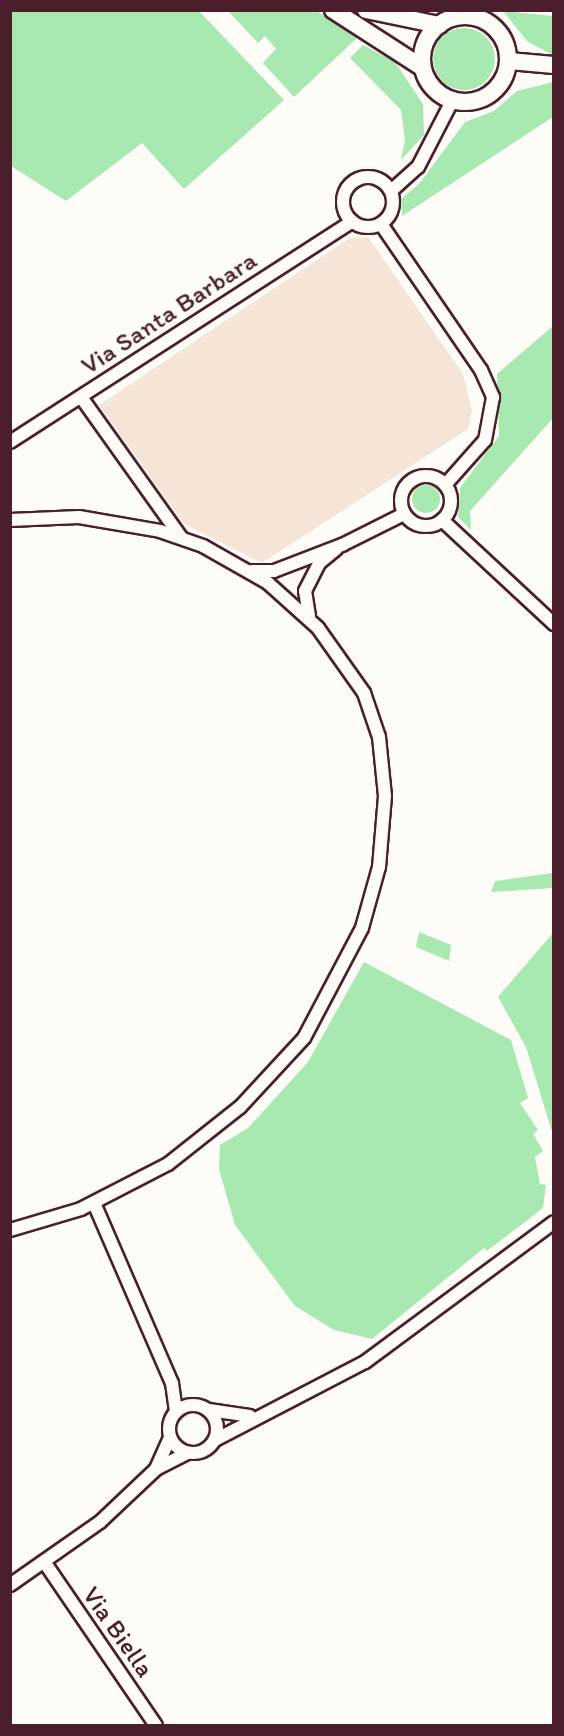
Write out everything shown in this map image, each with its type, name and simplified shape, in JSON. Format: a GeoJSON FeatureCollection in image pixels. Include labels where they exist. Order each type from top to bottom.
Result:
{"type":"FeatureCollection","features":[{"type":"Feature","properties":{"kind":"street"},"geometry":{"type":"LineString","coordinates":[[333,10],[423,68]]}},
{"type":"Feature","properties":{"kind":"street"},"geometry":{"type":"LineString","coordinates":[[366,10],[439,25],[465,16],[491,24],[507,47],[509,61],[490,95],[452,101],[433,88],[423,68],[424,44],[439,25]]}},
{"type":"Feature","properties":{"kind":"street"},"geometry":{"type":"LineString","coordinates":[[509,61],[554,65]]}},
{"type":"Feature","properties":{"kind":"street"},"geometry":{"type":"LineString","coordinates":[[391,191],[424,158],[452,101]]}},
{"type":"Feature","properties":{"kind":"street"},"geometry":{"type":"LineString","coordinates":[[377,179],[391,191],[393,206],[381,224],[366,228],[352,222],[343,207],[350,184],[377,179]]}},
{"type":"Feature","properties":{"kind":"street","name":"Via Santa Barbara"},"geometry":{"type":"LineString","coordinates":[[10,442],[352,222]]}},
{"type":"Feature","properties":{"kind":"street"},"geometry":{"type":"LineString","coordinates":[[381,224],[481,370],[493,397],[485,440],[445,484]]}},
{"type":"Feature","properties":{"kind":"street"},"geometry":{"type":"LineString","coordinates":[[81,397],[180,536]]}},
{"type":"Feature","properties":{"kind":"street"},"geometry":{"type":"LineString","coordinates":[[431,476],[445,484],[451,499],[442,520],[425,526],[404,514],[400,497],[415,478],[431,476]]}},
{"type":"Feature","properties":{"kind":"street"},"geometry":{"type":"LineString","coordinates":[[249,571],[274,571],[342,545],[404,514]]}},
{"type":"Feature","properties":{"kind":"street"},"geometry":{"type":"LineString","coordinates":[[10,520],[79,517],[180,536],[249,571],[310,620],[345,659],[379,737],[382,840],[362,927],[323,1010],[263,1084],[168,1164],[94,1203],[10,1230]]}},
{"type":"Feature","properties":{"kind":"street"},"geometry":{"type":"LineString","coordinates":[[442,520],[554,624]]}},
{"type":"Feature","properties":{"kind":"street"},"geometry":{"type":"LineString","coordinates":[[310,620],[305,591],[319,563],[342,545]]}},
{"type":"Feature","properties":{"kind":"street"},"geometry":{"type":"LineString","coordinates":[[94,1203],[173,1386],[176,1411],[170,1437],[156,1469]]}},
{"type":"Feature","properties":{"kind":"street"},"geometry":{"type":"LineString","coordinates":[[10,1585],[45,1563],[100,1522],[156,1469],[188,1453],[201,1452],[215,1440],[258,1416],[365,1362],[554,1222]]}},
{"type":"Feature","properties":{"kind":"street"},"geometry":{"type":"LineString","coordinates":[[173,1386],[193,1404],[209,1410],[258,1416]]}},
{"type":"Feature","properties":{"kind":"street"},"geometry":{"type":"LineString","coordinates":[[176,1411],[193,1404]]}},
{"type":"Feature","properties":{"kind":"street"},"geometry":{"type":"LineString","coordinates":[[209,1410],[218,1429],[215,1440]]}},
{"type":"Feature","properties":{"kind":"street"},"geometry":{"type":"LineString","coordinates":[[170,1437],[188,1453]]}},
{"type":"Feature","properties":{"kind":"street","name":"Via Biella"},"geometry":{"type":"LineString","coordinates":[[45,1563],[156,1725]]}},
{"type":"Feature","properties":{"kind":"shaded area"},"geometry":{"type":"Polygon","coordinates":[[[368,237],[463,374],[472,411],[468,429],[262,563],[184,524],[99,405],[350,238],[368,237]]]}},
{"type":"Feature","properties":{"kind":"green space"},"geometry":{"type":"Polygon","coordinates":[[[10,11],[199,11],[284,100],[184,189],[142,143],[66,201],[11,166],[10,11]]]}},
{"type":"Feature","properties":{"kind":"green space"},"geometry":{"type":"Polygon","coordinates":[[[228,11],[317,11],[357,38],[294,97],[263,63],[276,49],[265,36],[258,43],[228,11]]]}},
{"type":"Feature","properties":{"kind":"green space"},"geometry":{"type":"Polygon","coordinates":[[[503,11],[553,16],[553,55],[528,42],[503,11]]]}},
{"type":"Feature","properties":{"kind":"green space"},"geometry":{"type":"Polygon","coordinates":[[[464,28],[476,30],[486,37],[493,47],[495,59],[493,71],[486,81],[476,88],[464,90],[452,88],[442,81],[435,71],[433,59],[435,47],[442,37],[452,30],[464,28]]]}},
{"type":"Feature","properties":{"kind":"green space"},"geometry":{"type":"Polygon","coordinates":[[[363,45],[395,62],[423,104],[424,135],[401,160],[405,140],[401,110],[350,58],[363,45]]]}},
{"type":"Feature","properties":{"kind":"green space"},"geometry":{"type":"Polygon","coordinates":[[[553,82],[553,117],[402,216],[401,199],[419,184],[465,122],[494,111],[517,91],[553,82]]]}},
{"type":"Feature","properties":{"kind":"green space"},"geometry":{"type":"Polygon","coordinates":[[[553,326],[553,418],[470,511],[471,530],[458,517],[460,488],[499,436],[497,374],[553,326]]]}},
{"type":"Feature","properties":{"kind":"green space"},"geometry":{"type":"Polygon","coordinates":[[[426,485],[436,489],[440,499],[436,509],[426,513],[416,509],[412,499],[416,489],[426,485]]]}},
{"type":"Feature","properties":{"kind":"green space"},"geometry":{"type":"Polygon","coordinates":[[[553,873],[553,888],[491,892],[495,881],[553,873]]]}},
{"type":"Feature","properties":{"kind":"green space"},"geometry":{"type":"Polygon","coordinates":[[[419,932],[451,945],[449,961],[416,947],[419,932]]]}},
{"type":"Feature","properties":{"kind":"green space"},"geometry":{"type":"Polygon","coordinates":[[[553,933],[553,1135],[526,1047],[498,997],[553,933]]]}},
{"type":"Feature","properties":{"kind":"green space"},"geometry":{"type":"Polygon","coordinates":[[[364,962],[511,1040],[528,1098],[520,1103],[538,1130],[533,1134],[543,1151],[535,1157],[540,1184],[546,1185],[543,1208],[487,1251],[484,1248],[372,1339],[334,1330],[295,1306],[235,1225],[219,1169],[220,1145],[248,1128],[308,1062],[364,962]]]}}]}
